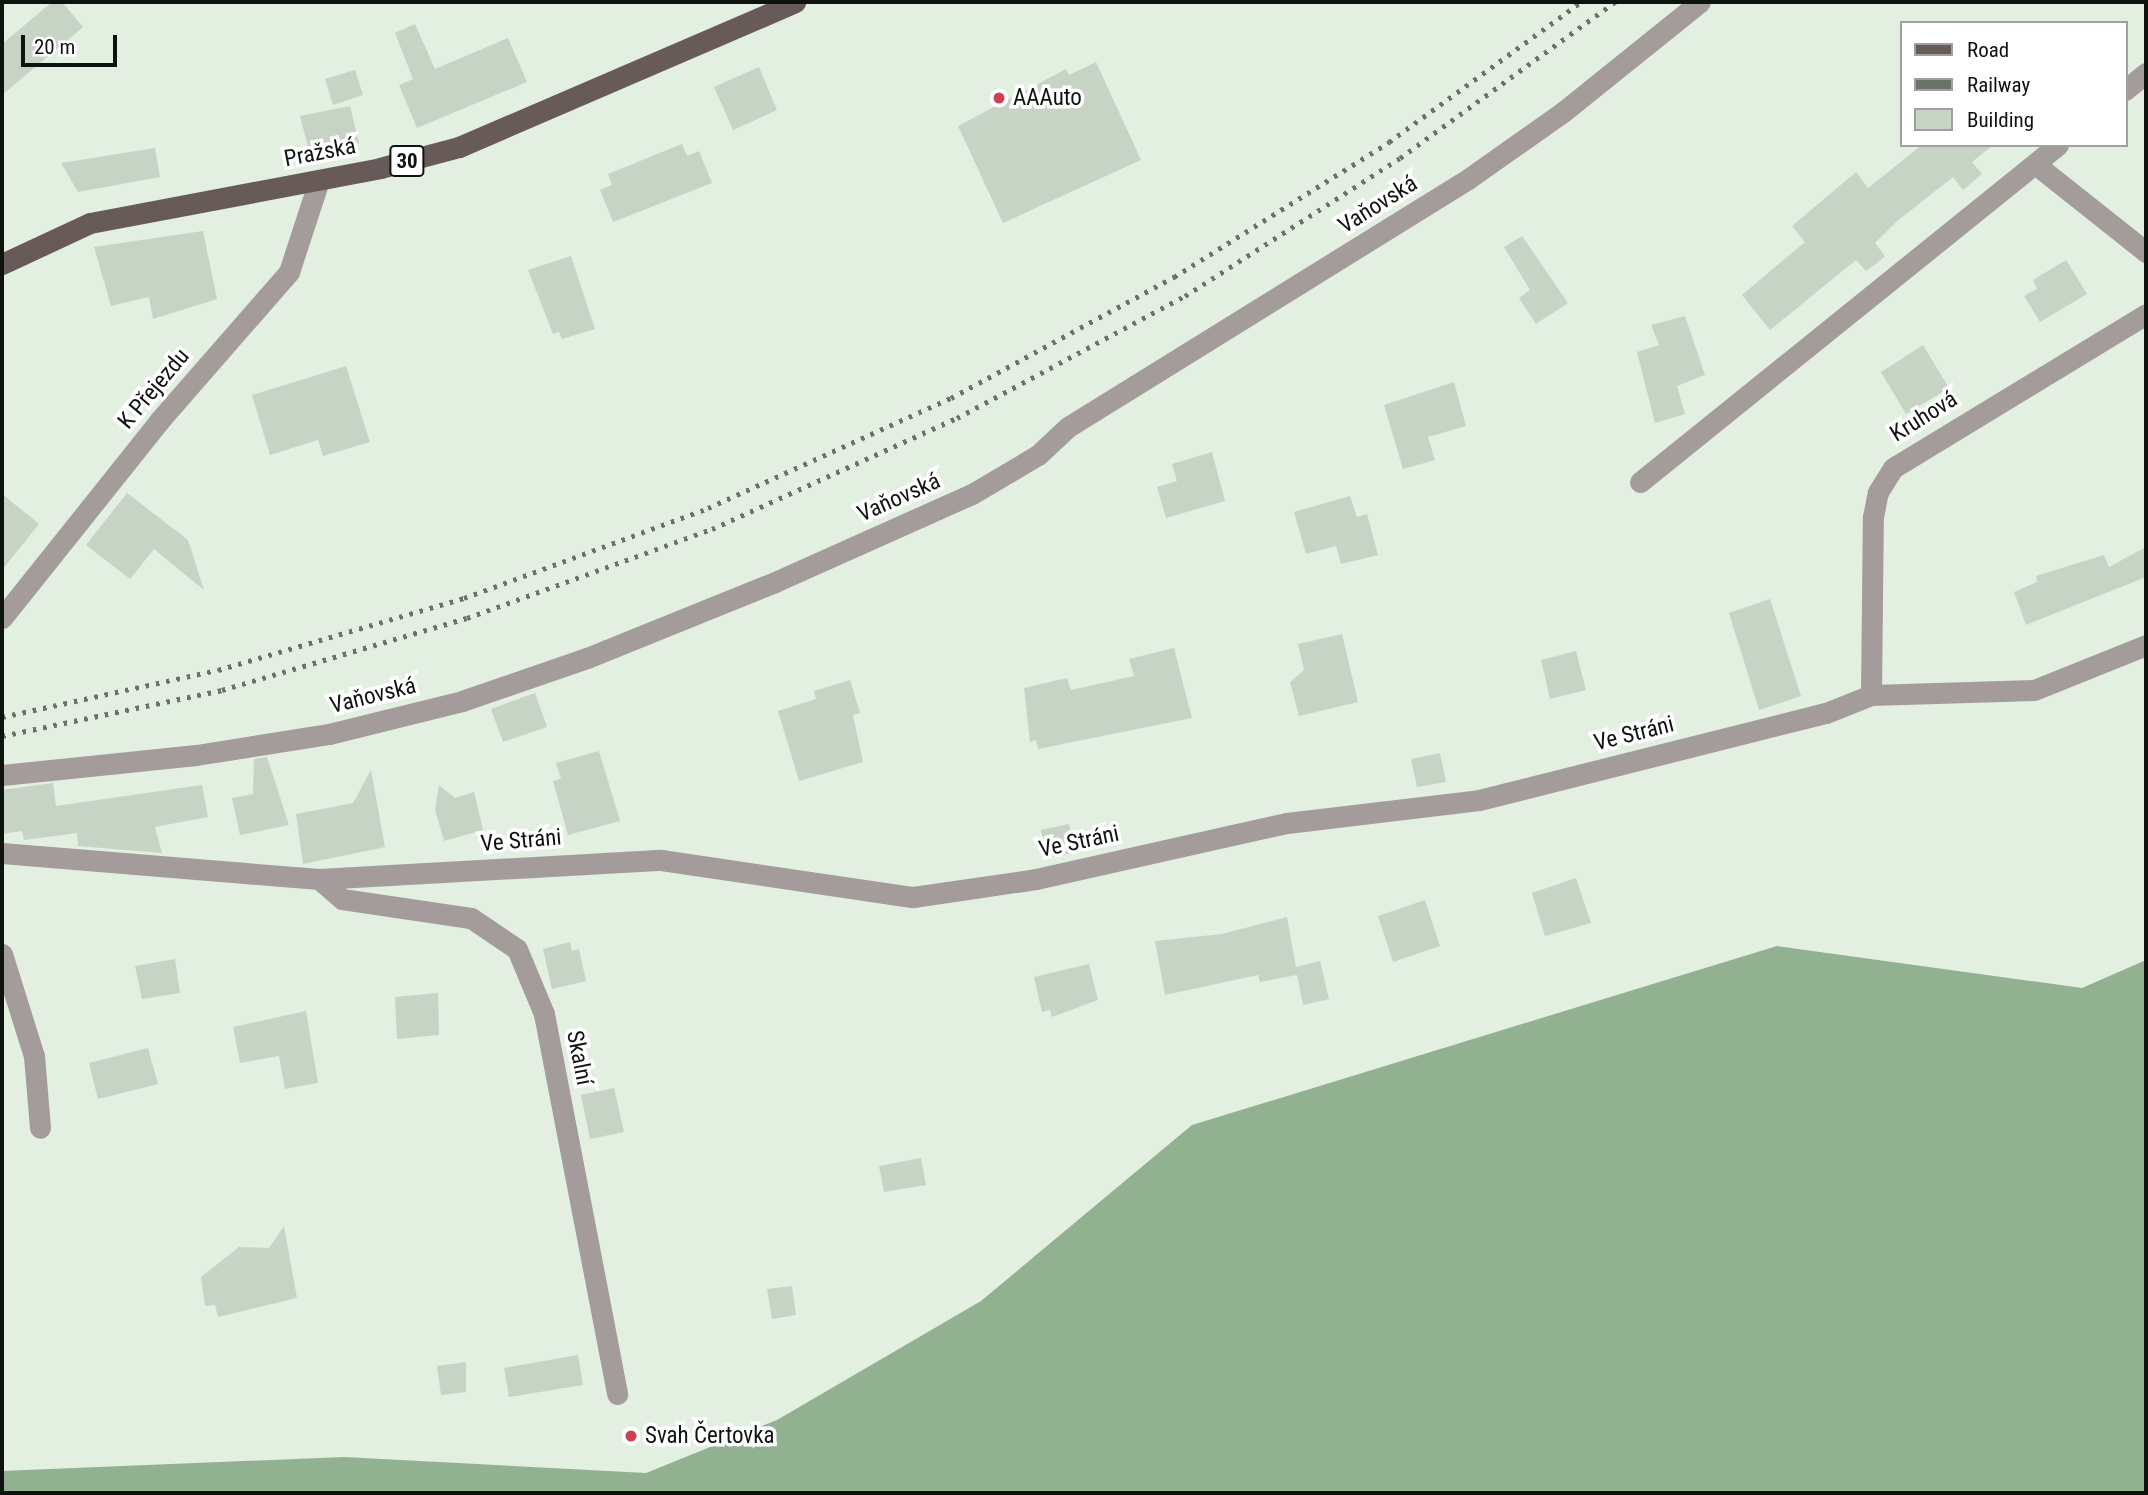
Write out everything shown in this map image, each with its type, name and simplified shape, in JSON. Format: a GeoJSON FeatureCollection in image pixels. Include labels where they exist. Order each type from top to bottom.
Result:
{"type":"FeatureCollection","features":[{"type":"Feature","properties":{"kind":"main road","name":"Pražská"},"geometry":{"type":"LineString","coordinates":[[2,264],[90,223],[319,180],[459,147],[795,2]]}},
{"type":"Feature","properties":{"kind":"street","name":"Vaňovská"},"geometry":{"type":"LineString","coordinates":[[2,775],[196,755],[329,734],[461,701],[587,658],[960,500],[1038,455],[1068,426],[1468,178],[1563,112],[1700,2]]}},
{"type":"Feature","properties":{"kind":"street"},"geometry":{"type":"LineString","coordinates":[[2127,88],[2146,73]]}},
{"type":"Feature","properties":{"kind":"street"},"geometry":{"type":"LineString","coordinates":[[1640,482],[2056,147]]}},
{"type":"Feature","properties":{"kind":"street"},"geometry":{"type":"LineString","coordinates":[[2035,164],[2146,252]]}},
{"type":"Feature","properties":{"kind":"street","name":"K Přejezdu"},"geometry":{"type":"LineString","coordinates":[[2,618],[159,421],[289,272],[319,180]]}},
{"type":"Feature","properties":{"kind":"street","name":"Kruhová"},"geometry":{"type":"LineString","coordinates":[[1871,695],[1873,517],[1878,492],[1893,468],[2146,314]]}},
{"type":"Feature","properties":{"kind":"street","name":"Ve Stráni"},"geometry":{"type":"LineString","coordinates":[[2,853],[319,879],[661,860],[912,897],[1036,879],[1287,823],[1479,800],[1826,713],[1871,695],[2034,690],[2146,645]]}},
{"type":"Feature","properties":{"kind":"street","name":"Skalní"},"geometry":{"type":"LineString","coordinates":[[319,879],[342,899],[471,918],[517,949],[544,1014],[617,1394]]}},
{"type":"Feature","properties":{"kind":"street"},"geometry":{"type":"LineString","coordinates":[[2,954],[34,1056],[40,1128]]}},
{"type":"Feature","properties":{"kind":"green space"},"geometry":{"type":"Polygon","coordinates":[[[1777,946],[2082,988],[2146,960],[2146,1493],[2,1493],[2,1471],[344,1457],[646,1473],[777,1420],[981,1301],[1192,1125],[1777,946]]]}},
{"type":"Feature","properties":{"kind":"building"},"geometry":{"type":"Polygon","coordinates":[[[52,2],[62,2],[83,27],[2,95],[2,44],[52,2]]]}},
{"type":"Feature","properties":{"kind":"building"},"geometry":{"type":"Polygon","coordinates":[[[415,24],[435,69],[508,38],[527,82],[417,128],[399,85],[413,79],[395,33],[415,24]]]}},
{"type":"Feature","properties":{"kind":"building"},"geometry":{"type":"Polygon","coordinates":[[[1096,62],[1141,160],[1003,223],[958,126],[1066,69],[1069,75],[1096,62]]]}},
{"type":"Feature","properties":{"kind":"building"},"geometry":{"type":"Polygon","coordinates":[[[759,67],[777,110],[733,130],[714,87],[759,67]]]}},
{"type":"Feature","properties":{"kind":"building"},"geometry":{"type":"Polygon","coordinates":[[[355,70],[363,95],[333,105],[325,79],[355,70]]]}},
{"type":"Feature","properties":{"kind":"building"},"geometry":{"type":"Polygon","coordinates":[[[350,106],[359,143],[310,155],[300,116],[350,106]]]}},
{"type":"Feature","properties":{"kind":"building"},"geometry":{"type":"Polygon","coordinates":[[[682,144],[687,156],[699,151],[712,183],[613,222],[600,190],[612,185],[608,174],[682,144]]]}},
{"type":"Feature","properties":{"kind":"building"},"geometry":{"type":"Polygon","coordinates":[[[1919,147],[1991,147],[1972,162],[1982,174],[1963,190],[1953,177],[1896,222],[1875,243],[1885,256],[1876,264],[1866,271],[1856,260],[1770,330],[1742,295],[1805,242],[1792,226],[1856,172],[1868,188],[1919,147]]]}},
{"type":"Feature","properties":{"kind":"building"},"geometry":{"type":"Polygon","coordinates":[[[155,148],[160,177],[78,192],[61,163],[155,148]]]}},
{"type":"Feature","properties":{"kind":"building"},"geometry":{"type":"Polygon","coordinates":[[[203,231],[217,299],[153,319],[149,297],[111,306],[94,247],[203,231]]]}},
{"type":"Feature","properties":{"kind":"building"},"geometry":{"type":"Polygon","coordinates":[[[1522,236],[1568,303],[1536,324],[1519,298],[1530,290],[1504,247],[1522,236]]]}},
{"type":"Feature","properties":{"kind":"building"},"geometry":{"type":"Polygon","coordinates":[[[571,256],[595,329],[562,339],[559,332],[553,334],[528,270],[571,256]]]}},
{"type":"Feature","properties":{"kind":"building"},"geometry":{"type":"Polygon","coordinates":[[[2066,260],[2087,294],[2040,322],[2024,296],[2037,289],[2033,280],[2066,260]]]}},
{"type":"Feature","properties":{"kind":"building"},"geometry":{"type":"Polygon","coordinates":[[[1685,316],[1705,375],[1677,386],[1685,414],[1655,423],[1637,352],[1659,345],[1651,325],[1685,316]]]}},
{"type":"Feature","properties":{"kind":"building"},"geometry":{"type":"Polygon","coordinates":[[[1923,345],[1949,388],[1906,414],[1881,372],[1923,345]]]}},
{"type":"Feature","properties":{"kind":"building"},"geometry":{"type":"Polygon","coordinates":[[[346,366],[370,442],[323,456],[318,440],[270,455],[252,395],[346,366]]]}},
{"type":"Feature","properties":{"kind":"building"},"geometry":{"type":"Polygon","coordinates":[[[1454,382],[1466,426],[1428,437],[1435,460],[1403,469],[1384,405],[1454,382]]]}},
{"type":"Feature","properties":{"kind":"building"},"geometry":{"type":"Polygon","coordinates":[[[1212,452],[1225,501],[1166,518],[1157,487],[1177,481],[1172,464],[1212,452]]]}},
{"type":"Feature","properties":{"kind":"building"},"geometry":{"type":"Polygon","coordinates":[[[127,493],[188,540],[204,590],[154,549],[130,579],[86,545],[127,493]]]}},
{"type":"Feature","properties":{"kind":"building"},"geometry":{"type":"Polygon","coordinates":[[[2,494],[39,524],[2,570],[2,494]]]}},
{"type":"Feature","properties":{"kind":"building"},"geometry":{"type":"Polygon","coordinates":[[[1350,496],[1357,517],[1367,514],[1378,555],[1341,564],[1336,546],[1306,554],[1294,512],[1350,496]]]}},
{"type":"Feature","properties":{"kind":"building"},"geometry":{"type":"Polygon","coordinates":[[[2146,547],[2146,577],[2026,625],[2014,592],[2037,582],[2036,576],[2104,555],[2109,567],[2146,547]]]}},
{"type":"Feature","properties":{"kind":"building"},"geometry":{"type":"Polygon","coordinates":[[[1770,599],[1801,696],[1759,710],[1729,613],[1770,599]]]}},
{"type":"Feature","properties":{"kind":"building"},"geometry":{"type":"Polygon","coordinates":[[[1342,634],[1358,702],[1299,716],[1290,682],[1304,670],[1298,644],[1342,634]]]}},
{"type":"Feature","properties":{"kind":"building"},"geometry":{"type":"Polygon","coordinates":[[[1174,648],[1192,718],[1038,749],[1036,740],[1030,742],[1024,688],[1067,678],[1071,690],[1134,676],[1129,659],[1174,648]]]}},
{"type":"Feature","properties":{"kind":"building"},"geometry":{"type":"Polygon","coordinates":[[[1576,651],[1586,690],[1550,699],[1541,660],[1576,651]]]}},
{"type":"Feature","properties":{"kind":"building"},"geometry":{"type":"Polygon","coordinates":[[[850,680],[860,713],[853,715],[863,762],[799,781],[778,711],[816,699],[814,691],[850,680]]]}},
{"type":"Feature","properties":{"kind":"building"},"geometry":{"type":"Polygon","coordinates":[[[535,693],[547,727],[503,742],[491,709],[535,693]]]}},
{"type":"Feature","properties":{"kind":"building"},"geometry":{"type":"Polygon","coordinates":[[[599,751],[620,821],[568,835],[553,781],[561,779],[556,763],[599,751]]]}},
{"type":"Feature","properties":{"kind":"building"},"geometry":{"type":"Polygon","coordinates":[[[1440,753],[1446,782],[1417,787],[1411,759],[1440,753]]]}},
{"type":"Feature","properties":{"kind":"building"},"geometry":{"type":"Polygon","coordinates":[[[267,757],[289,825],[240,835],[232,798],[253,794],[254,759],[267,757]]]}},
{"type":"Feature","properties":{"kind":"building"},"geometry":{"type":"Polygon","coordinates":[[[371,770],[385,847],[303,864],[296,814],[353,803],[371,770]]]}},
{"type":"Feature","properties":{"kind":"building"},"geometry":{"type":"Polygon","coordinates":[[[53,783],[56,806],[202,785],[208,817],[155,827],[162,853],[78,846],[77,833],[24,840],[22,831],[2,834],[2,790],[53,783]]]}},
{"type":"Feature","properties":{"kind":"building"},"geometry":{"type":"Polygon","coordinates":[[[439,785],[455,798],[474,792],[483,830],[444,841],[435,810],[439,785]]]}},
{"type":"Feature","properties":{"kind":"building"},"geometry":{"type":"Polygon","coordinates":[[[1069,824],[1076,852],[1047,858],[1041,830],[1069,824]]]}},
{"type":"Feature","properties":{"kind":"building"},"geometry":{"type":"Polygon","coordinates":[[[1576,878],[1591,923],[1545,936],[1532,893],[1576,878]]]}},
{"type":"Feature","properties":{"kind":"building"},"geometry":{"type":"Polygon","coordinates":[[[1425,900],[1440,946],[1393,962],[1378,916],[1425,900]]]}},
{"type":"Feature","properties":{"kind":"building"},"geometry":{"type":"Polygon","coordinates":[[[1287,917],[1296,967],[1320,961],[1329,999],[1303,1005],[1297,975],[1260,982],[1258,975],[1165,995],[1155,941],[1222,934],[1287,917]]]}},
{"type":"Feature","properties":{"kind":"building"},"geometry":{"type":"Polygon","coordinates":[[[570,942],[572,951],[579,949],[586,981],[552,989],[543,949],[570,942]]]}},
{"type":"Feature","properties":{"kind":"building"},"geometry":{"type":"Polygon","coordinates":[[[175,959],[180,993],[142,999],[135,966],[175,959]]]}},
{"type":"Feature","properties":{"kind":"building"},"geometry":{"type":"Polygon","coordinates":[[[1089,964],[1098,1000],[1052,1017],[1050,1010],[1042,1012],[1034,977],[1089,964]]]}},
{"type":"Feature","properties":{"kind":"building"},"geometry":{"type":"Polygon","coordinates":[[[438,993],[439,1035],[397,1039],[395,997],[438,993]]]}},
{"type":"Feature","properties":{"kind":"building"},"geometry":{"type":"Polygon","coordinates":[[[306,1011],[318,1083],[285,1089],[279,1056],[240,1063],[233,1027],[306,1011]]]}},
{"type":"Feature","properties":{"kind":"building"},"geometry":{"type":"Polygon","coordinates":[[[148,1048],[158,1084],[98,1099],[89,1063],[148,1048]]]}},
{"type":"Feature","properties":{"kind":"building"},"geometry":{"type":"Polygon","coordinates":[[[614,1088],[624,1132],[590,1139],[581,1095],[614,1088]]]}},
{"type":"Feature","properties":{"kind":"building"},"geometry":{"type":"Polygon","coordinates":[[[921,1158],[926,1185],[884,1192],[879,1166],[921,1158]]]}},
{"type":"Feature","properties":{"kind":"building"},"geometry":{"type":"Polygon","coordinates":[[[284,1226],[297,1298],[218,1317],[215,1305],[205,1306],[201,1277],[239,1247],[269,1248],[284,1226]]]}},
{"type":"Feature","properties":{"kind":"building"},"geometry":{"type":"Polygon","coordinates":[[[792,1286],[796,1315],[772,1319],[767,1289],[792,1286]]]}},
{"type":"Feature","properties":{"kind":"building"},"geometry":{"type":"Polygon","coordinates":[[[578,1355],[583,1385],[509,1397],[504,1368],[578,1355]]]}},
{"type":"Feature","properties":{"kind":"building"},"geometry":{"type":"Polygon","coordinates":[[[466,1362],[466,1392],[441,1395],[437,1366],[466,1362]]]}},
{"type":"Feature","properties":{"kind":"railway"},"geometry":{"type":"LineString","coordinates":[[2,717],[218,670],[464,598],[708,508],[951,398],[1174,277],[1389,142],[1581,2]]}},
{"type":"Feature","properties":{"kind":"railway"},"geometry":{"type":"LineString","coordinates":[[2,736],[222,690],[467,618],[712,529],[957,418],[1185,296],[1400,158],[1615,2]]}},
{"type":"Feature","properties":{"kind":"place","name":"AAAuto"},"geometry":{"type":"Point","coordinates":[999,98]}},
{"type":"Feature","properties":{"kind":"place","name":"Svah Čertovka"},"geometry":{"type":"Point","coordinates":[631,1436]}}]}
